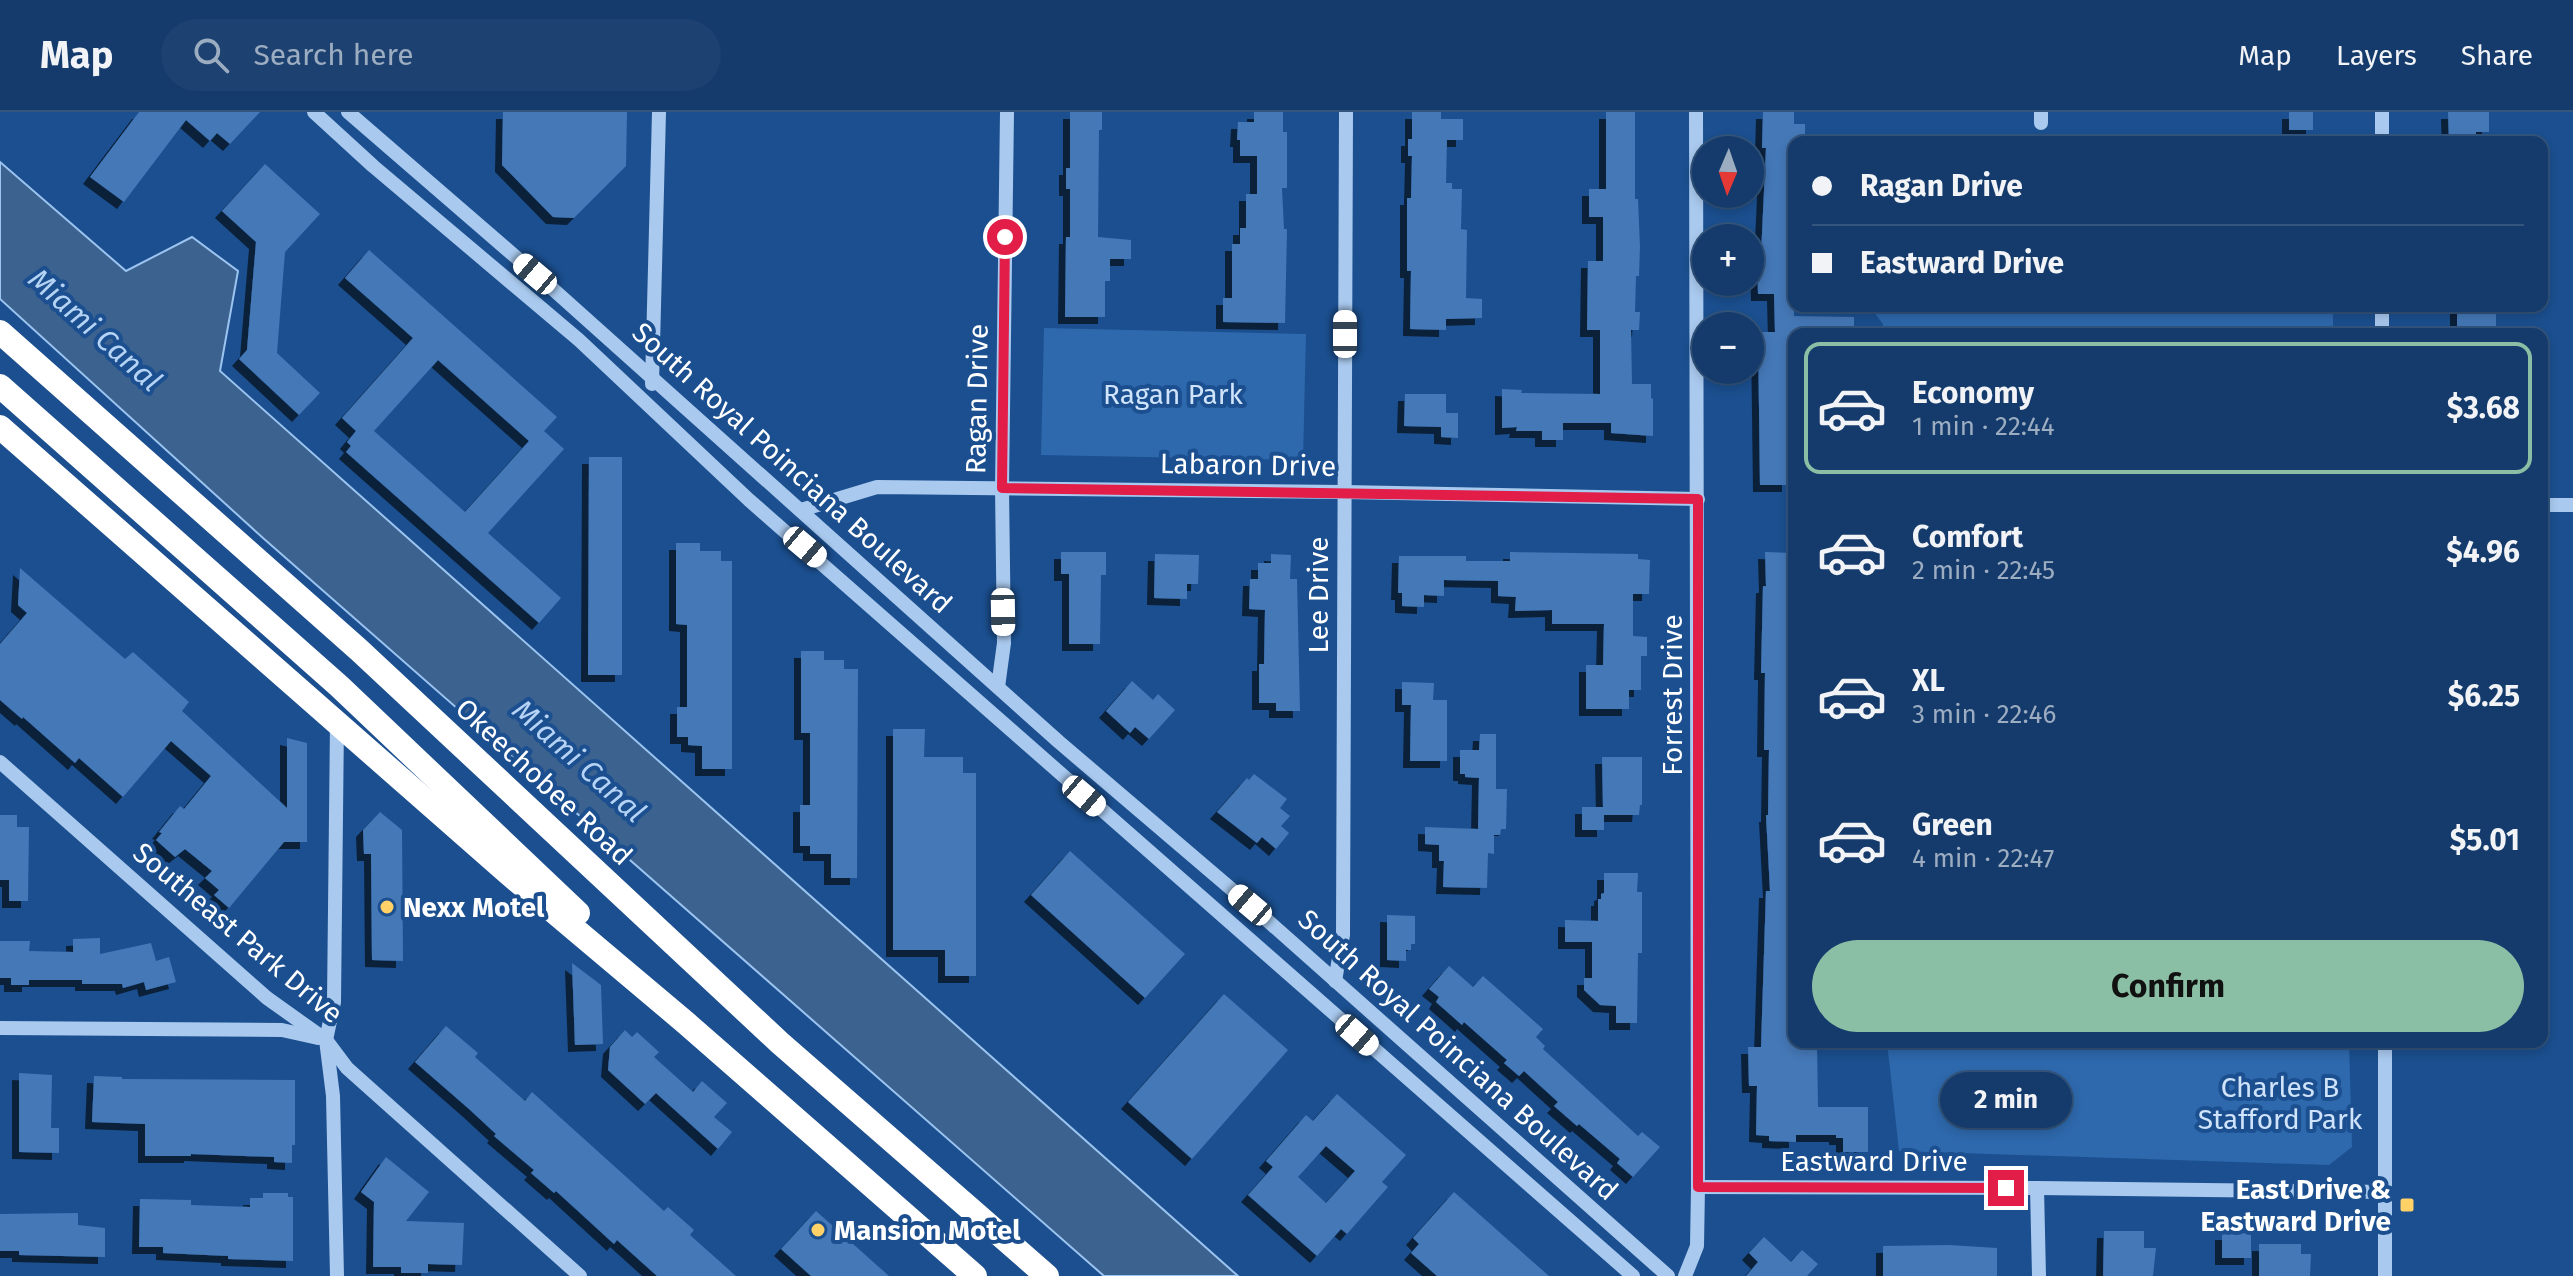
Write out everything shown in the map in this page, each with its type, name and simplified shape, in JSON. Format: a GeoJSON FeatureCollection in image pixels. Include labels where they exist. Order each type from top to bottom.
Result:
{"type":"FeatureCollection","features":[{"type":"Feature","properties":{"kind":"highway","name":"Okeechobee Road"},"geometry":{"type":"LineString","coordinates":[[0,332],[359,650],[780,1043],[1047,1276]]}},
{"type":"Feature","properties":{"kind":"highway"},"geometry":{"type":"LineString","coordinates":[[0,386],[339,686],[564,899],[686,1023]]}},
{"type":"Feature","properties":{"kind":"highway"},"geometry":{"type":"LineString","coordinates":[[0,427],[508,873],[686,1023],[975,1276]]}},
{"type":"Feature","properties":{"kind":"street","name":"South Royal Poinciana Boulevard"},"geometry":{"type":"LineString","coordinates":[[314,112],[373,166],[579,340],[749,500],[1633,1276]]}},
{"type":"Feature","properties":{"kind":"street","name":"South Royal Poinciana Boulevard"},"geometry":{"type":"LineString","coordinates":[[348,112],[555,291],[1102,780],[1250,905],[1668,1276]]}},
{"type":"Feature","properties":{"kind":"street"},"geometry":{"type":"LineString","coordinates":[[652,407],[659,112]]}},
{"type":"Feature","properties":{"kind":"street","name":"Ragan Drive"},"geometry":{"type":"LineString","coordinates":[[998,687],[1004,643],[1002,488],[1007,112]]}},
{"type":"Feature","properties":{"kind":"street","name":"Lee Drive"},"geometry":{"type":"LineString","coordinates":[[1335,981],[1343,935],[1346,112]]}},
{"type":"Feature","properties":{"kind":"street","name":"Forrest Drive"},"geometry":{"type":"LineString","coordinates":[[1685,1276],[1697,1246],[1698,1187],[1696,112]]}},
{"type":"Feature","properties":{"kind":"street"},"geometry":{"type":"LineString","coordinates":[[2382,112],[2382,136]]}},
{"type":"Feature","properties":{"kind":"street","name":"Labaron Drive"},"geometry":{"type":"LineString","coordinates":[[801,510],[877,487],[1698,499]]}},
{"type":"Feature","properties":{"kind":"street"},"geometry":{"type":"LineString","coordinates":[[2548,505],[2573,505]]}},
{"type":"Feature","properties":{"kind":"street"},"geometry":{"type":"LineString","coordinates":[[337,722],[334,1002],[326,1040],[333,1096],[337,1276]]}},
{"type":"Feature","properties":{"kind":"street","name":"Southeast Park Drive"},"geometry":{"type":"LineString","coordinates":[[0,762],[267,998],[326,1040],[347,1068],[580,1276]]}},
{"type":"Feature","properties":{"kind":"street"},"geometry":{"type":"LineString","coordinates":[[0,1028],[282,1030],[326,1040]]}},
{"type":"Feature","properties":{"kind":"street"},"geometry":{"type":"LineString","coordinates":[[2385,1048],[2385,1276]]}},
{"type":"Feature","properties":{"kind":"street","name":"Eastward Drive"},"geometry":{"type":"LineString","coordinates":[[1698,1187],[2385,1192]]}},
{"type":"Feature","properties":{"kind":"street"},"geometry":{"type":"LineString","coordinates":[[2037,1188],[2039,1276]]}},
{"type":"Feature","properties":{"kind":"green space"},"geometry":{"type":"Polygon","coordinates":[[[2329,135],[2329,136],[2211,136],[2329,135]]]}},
{"type":"Feature","properties":{"kind":"green space"},"geometry":{"type":"Polygon","coordinates":[[[1874,312],[2333,312],[2333,328],[1883,328],[1874,312]]]}},
{"type":"Feature","properties":{"kind":"green space","name":"Ragan Park"},"geometry":{"type":"Polygon","coordinates":[[[1044,328],[1306,334],[1303,460],[1041,455],[1044,328]]]}},
{"type":"Feature","properties":{"kind":"green space","name":"Charles B Stafford Park"},"geometry":{"type":"Polygon","coordinates":[[[1888,1048],[2349,1048],[2352,1147],[2329,1165],[1899,1151],[1888,1048]]]}},
{"type":"Feature","properties":{"kind":"water","name":"Miami Canal"},"geometry":{"type":"Polygon","coordinates":[[[0,162],[126,271],[192,237],[238,271],[220,371],[1238,1276],[1104,1276],[263,538],[0,299],[0,162]]]}},
{"type":"Feature","properties":{"kind":"building"},"geometry":{"type":"Polygon","coordinates":[[[139,112],[260,112],[230,144],[217,133],[210,141],[186,120],[124,202],[90,177],[139,112]]]}},
{"type":"Feature","properties":{"kind":"building"},"geometry":{"type":"Polygon","coordinates":[[[503,112],[627,112],[626,166],[574,218],[553,217],[502,165],[503,112]]]}},
{"type":"Feature","properties":{"kind":"building"},"geometry":{"type":"Polygon","coordinates":[[[1070,112],[1102,112],[1102,130],[1099,130],[1098,237],[1131,240],[1131,259],[1110,259],[1110,281],[1105,281],[1105,317],[1065,317],[1066,237],[1070,237],[1070,189],[1066,189],[1066,168],[1070,168],[1070,112]]]}},
{"type":"Feature","properties":{"kind":"building"},"geometry":{"type":"Polygon","coordinates":[[[1254,112],[1283,112],[1283,132],[1287,132],[1287,188],[1282,188],[1284,229],[1287,229],[1285,323],[1223,322],[1223,298],[1232,298],[1232,244],[1240,244],[1240,228],[1246,228],[1246,194],[1257,194],[1257,156],[1240,156],[1240,140],[1237,140],[1238,122],[1254,122],[1254,112]]]}},
{"type":"Feature","properties":{"kind":"building"},"geometry":{"type":"Polygon","coordinates":[[[1412,112],[1441,112],[1441,119],[1463,119],[1463,140],[1447,140],[1446,183],[1452,183],[1452,189],[1462,189],[1461,229],[1467,230],[1466,298],[1482,299],[1482,318],[1446,319],[1446,330],[1410,329],[1407,198],[1411,198],[1412,156],[1408,156],[1408,139],[1412,139],[1412,112]]]}},
{"type":"Feature","properties":{"kind":"building"},"geometry":{"type":"Polygon","coordinates":[[[1606,112],[1635,112],[1635,199],[1638,199],[1640,247],[1635,312],[1640,312],[1639,330],[1631,330],[1632,384],[1651,384],[1653,436],[1611,433],[1611,423],[1563,423],[1563,440],[1542,440],[1542,431],[1502,428],[1502,389],[1522,390],[1521,393],[1600,394],[1600,330],[1587,330],[1588,261],[1603,261],[1603,217],[1589,217],[1589,189],[1606,189],[1606,112]]]}},
{"type":"Feature","properties":{"kind":"building"},"geometry":{"type":"Polygon","coordinates":[[[1763,112],[1794,112],[1794,124],[1805,124],[1805,136],[1788,136],[1788,312],[1794,312],[1794,316],[1854,317],[1854,328],[1788,328],[1788,485],[1760,485],[1759,384],[1764,384],[1764,332],[1775,332],[1774,294],[1764,294],[1762,224],[1766,148],[1762,136],[1763,112]]]}},
{"type":"Feature","properties":{"kind":"building"},"geometry":{"type":"Polygon","coordinates":[[[2289,112],[2313,112],[2313,130],[2289,130],[2289,112]]]}},
{"type":"Feature","properties":{"kind":"building"},"geometry":{"type":"Polygon","coordinates":[[[2448,112],[2489,112],[2489,132],[2476,132],[2476,136],[2449,136],[2448,112]]]}},
{"type":"Feature","properties":{"kind":"building"},"geometry":{"type":"Polygon","coordinates":[[[265,164],[320,214],[285,252],[277,353],[320,393],[299,415],[239,359],[247,350],[256,242],[222,211],[265,164]]]}},
{"type":"Feature","properties":{"kind":"building"},"geometry":{"type":"Polygon","coordinates":[[[369,250],[557,417],[544,431],[564,449],[488,533],[561,598],[539,623],[346,452],[351,446],[347,442],[356,431],[342,418],[413,338],[345,278],[369,250]],[[438,360],[374,431],[465,512],[529,441],[438,360]]]}},
{"type":"Feature","properties":{"kind":"building"},"geometry":{"type":"Polygon","coordinates":[[[2457,312],[2496,312],[2496,326],[2457,326],[2457,312]]]}},
{"type":"Feature","properties":{"kind":"building"},"geometry":{"type":"Polygon","coordinates":[[[1405,394],[1446,394],[1446,413],[1458,413],[1458,438],[1441,437],[1441,427],[1404,426],[1405,394]]]}},
{"type":"Feature","properties":{"kind":"building"},"geometry":{"type":"Polygon","coordinates":[[[589,457],[622,457],[622,675],[588,675],[589,457]]]}},
{"type":"Feature","properties":{"kind":"building"},"geometry":{"type":"Polygon","coordinates":[[[676,543],[700,543],[700,551],[721,551],[721,561],[732,561],[732,769],[702,769],[702,746],[688,745],[688,737],[677,737],[677,707],[687,707],[687,625],[676,624],[676,543]]]}},
{"type":"Feature","properties":{"kind":"building"},"geometry":{"type":"Polygon","coordinates":[[[1061,552],[1106,552],[1106,575],[1101,575],[1100,644],[1069,644],[1069,574],[1061,574],[1061,552]]]}},
{"type":"Feature","properties":{"kind":"building"},"geometry":{"type":"Polygon","coordinates":[[[1510,552],[1638,554],[1638,559],[1650,560],[1649,594],[1633,594],[1633,636],[1647,637],[1647,656],[1641,656],[1641,690],[1629,690],[1629,709],[1586,709],[1586,665],[1603,665],[1604,624],[1552,624],[1552,610],[1515,611],[1516,597],[1498,596],[1498,581],[1444,580],[1444,596],[1424,595],[1424,607],[1402,606],[1402,593],[1398,593],[1399,556],[1466,556],[1466,561],[1510,561],[1510,552]]]}},
{"type":"Feature","properties":{"kind":"building"},"geometry":{"type":"Polygon","coordinates":[[[1765,552],[1788,553],[1788,1048],[1817,1048],[1818,1107],[1868,1107],[1868,1152],[1843,1152],[1843,1138],[1836,1138],[1836,1135],[1796,1135],[1796,1142],[1769,1141],[1769,1136],[1756,1135],[1757,1086],[1749,1086],[1748,1047],[1761,1047],[1766,891],[1770,891],[1766,815],[1769,750],[1764,750],[1765,673],[1761,673],[1763,586],[1766,586],[1765,552]]]}},
{"type":"Feature","properties":{"kind":"building"},"geometry":{"type":"Polygon","coordinates":[[[1155,554],[1199,555],[1198,584],[1187,584],[1187,599],[1154,598],[1155,554]]]}},
{"type":"Feature","properties":{"kind":"building"},"geometry":{"type":"Polygon","coordinates":[[[1271,554],[1291,555],[1290,579],[1297,579],[1300,711],[1276,711],[1276,703],[1259,703],[1259,664],[1264,664],[1265,610],[1249,609],[1250,579],[1258,579],[1258,563],[1271,563],[1271,554]]]}},
{"type":"Feature","properties":{"kind":"building"},"geometry":{"type":"Polygon","coordinates":[[[20,568],[125,659],[133,652],[189,702],[182,711],[287,808],[287,738],[307,743],[307,842],[284,842],[229,908],[214,895],[219,890],[205,878],[212,871],[185,849],[175,857],[156,840],[180,806],[184,809],[211,776],[171,741],[123,797],[79,758],[75,763],[0,700],[0,644],[27,613],[18,605],[20,568]]]}},
{"type":"Feature","properties":{"kind":"building"},"geometry":{"type":"Polygon","coordinates":[[[801,651],[824,651],[824,660],[844,660],[844,669],[858,669],[857,878],[831,878],[831,854],[810,854],[810,846],[800,846],[800,805],[810,805],[810,733],[801,733],[801,651]]]}},
{"type":"Feature","properties":{"kind":"building"},"geometry":{"type":"Polygon","coordinates":[[[1132,681],[1153,700],[1158,694],[1175,710],[1149,739],[1135,727],[1130,733],[1106,711],[1132,681]]]}},
{"type":"Feature","properties":{"kind":"building"},"geometry":{"type":"Polygon","coordinates":[[[1402,682],[1434,683],[1433,700],[1447,700],[1447,761],[1410,761],[1411,705],[1402,705],[1402,682]]]}},
{"type":"Feature","properties":{"kind":"building"},"geometry":{"type":"Polygon","coordinates":[[[893,729],[925,729],[924,757],[963,757],[963,773],[976,773],[976,976],[945,976],[945,950],[893,950],[893,729]]]}},
{"type":"Feature","properties":{"kind":"building"},"geometry":{"type":"Polygon","coordinates":[[[1480,734],[1496,734],[1496,789],[1507,789],[1506,829],[1501,829],[1500,835],[1494,835],[1494,854],[1488,853],[1487,888],[1443,887],[1444,861],[1439,861],[1439,845],[1425,844],[1425,827],[1478,829],[1479,778],[1460,774],[1460,750],[1479,750],[1480,734]]]}},
{"type":"Feature","properties":{"kind":"building"},"geometry":{"type":"Polygon","coordinates":[[[1602,757],[1642,757],[1642,805],[1639,815],[1604,815],[1604,830],[1582,830],[1582,807],[1603,807],[1602,757]]]}},
{"type":"Feature","properties":{"kind":"building"},"geometry":{"type":"Polygon","coordinates":[[[1254,774],[1287,799],[1280,808],[1290,816],[1281,826],[1289,833],[1276,849],[1262,837],[1257,843],[1217,812],[1254,774]]]}},
{"type":"Feature","properties":{"kind":"building","name":"Nexx Motel"},"geometry":{"type":"Polygon","coordinates":[[[380,812],[402,830],[403,961],[372,960],[371,854],[364,854],[363,830],[380,812]]]}},
{"type":"Feature","properties":{"kind":"building"},"geometry":{"type":"Polygon","coordinates":[[[0,815],[17,815],[17,827],[29,827],[28,901],[9,901],[9,880],[0,880],[0,815]]]}},
{"type":"Feature","properties":{"kind":"building"},"geometry":{"type":"Polygon","coordinates":[[[1070,851],[1185,954],[1145,998],[1031,895],[1070,851]]]}},
{"type":"Feature","properties":{"kind":"building"},"geometry":{"type":"Polygon","coordinates":[[[1604,873],[1638,873],[1637,892],[1642,892],[1642,953],[1638,953],[1637,1023],[1616,1023],[1616,1006],[1600,1005],[1584,990],[1584,978],[1592,978],[1592,942],[1565,942],[1565,920],[1598,921],[1598,899],[1604,893],[1604,873]]]}},
{"type":"Feature","properties":{"kind":"building"},"geometry":{"type":"Polygon","coordinates":[[[1387,915],[1415,916],[1415,944],[1411,944],[1411,950],[1406,950],[1406,961],[1387,960],[1387,915]]]}},
{"type":"Feature","properties":{"kind":"building"},"geometry":{"type":"Polygon","coordinates":[[[100,938],[100,954],[151,943],[156,961],[169,957],[176,982],[146,990],[144,982],[123,988],[122,984],[82,984],[82,980],[29,980],[29,985],[11,985],[11,978],[0,978],[0,941],[30,941],[29,951],[73,952],[73,939],[100,938]]]}},
{"type":"Feature","properties":{"kind":"building"},"geometry":{"type":"Polygon","coordinates":[[[572,963],[601,985],[603,1044],[575,1045],[572,963]]]}},
{"type":"Feature","properties":{"kind":"building"},"geometry":{"type":"Polygon","coordinates":[[[1449,966],[1473,987],[1483,976],[1543,1029],[1536,1037],[1545,1046],[1543,1049],[1638,1136],[1642,1132],[1660,1147],[1633,1177],[1617,1163],[1620,1159],[1554,1106],[1558,1102],[1524,1071],[1519,1076],[1504,1063],[1507,1060],[1436,1002],[1439,997],[1429,989],[1449,966]]]}},
{"type":"Feature","properties":{"kind":"building"},"geometry":{"type":"Polygon","coordinates":[[[1224,994],[1288,1050],[1192,1159],[1128,1102],[1224,994]]]}},
{"type":"Feature","properties":{"kind":"building"},"geometry":{"type":"Polygon","coordinates":[[[446,1026],[478,1053],[475,1057],[525,1101],[532,1092],[664,1211],[668,1207],[694,1230],[690,1235],[736,1276],[657,1276],[617,1240],[614,1244],[556,1191],[554,1193],[531,1173],[534,1170],[494,1136],[496,1134],[415,1062],[446,1026]]]}},
{"type":"Feature","properties":{"kind":"building"},"geometry":{"type":"Polygon","coordinates":[[[625,1030],[632,1037],[637,1032],[659,1052],[654,1057],[693,1092],[702,1081],[727,1103],[714,1117],[732,1132],[718,1149],[656,1093],[645,1104],[608,1070],[610,1047],[625,1030]]]}},
{"type":"Feature","properties":{"kind":"building"},"geometry":{"type":"Polygon","coordinates":[[[19,1073],[52,1075],[51,1128],[59,1128],[59,1153],[19,1152],[19,1073]]]}},
{"type":"Feature","properties":{"kind":"building"},"geometry":{"type":"Polygon","coordinates":[[[94,1076],[122,1079],[295,1080],[292,1163],[274,1162],[274,1157],[145,1156],[145,1124],[92,1122],[94,1076]]]}},
{"type":"Feature","properties":{"kind":"building"},"geometry":{"type":"Polygon","coordinates":[[[1337,1094],[1406,1155],[1382,1182],[1388,1187],[1347,1234],[1341,1229],[1317,1256],[1248,1195],[1273,1167],[1266,1161],[1306,1115],[1313,1121],[1337,1094]],[[1326,1146],[1298,1177],[1326,1203],[1355,1171],[1326,1146]]]}},
{"type":"Feature","properties":{"kind":"building"},"geometry":{"type":"Polygon","coordinates":[[[386,1157],[429,1192],[406,1221],[464,1223],[462,1265],[428,1264],[428,1273],[401,1273],[401,1267],[373,1267],[374,1202],[361,1192],[386,1157]]]}},
{"type":"Feature","properties":{"kind":"building"},"geometry":{"type":"Polygon","coordinates":[[[1454,1192],[1549,1276],[1437,1276],[1411,1253],[1419,1244],[1413,1238],[1454,1192]]]}},
{"type":"Feature","properties":{"kind":"building"},"geometry":{"type":"Polygon","coordinates":[[[263,1193],[288,1193],[288,1197],[293,1197],[293,1261],[228,1259],[228,1256],[163,1253],[163,1247],[139,1247],[140,1199],[191,1200],[191,1205],[250,1207],[250,1198],[263,1198],[263,1193]]]}},
{"type":"Feature","properties":{"kind":"building","name":"Mansion Motel"},"geometry":{"type":"Polygon","coordinates":[[[816,1211],[889,1276],[811,1276],[781,1249],[816,1211]]]}},
{"type":"Feature","properties":{"kind":"building"},"geometry":{"type":"Polygon","coordinates":[[[78,1213],[78,1225],[105,1228],[105,1257],[19,1255],[19,1251],[0,1251],[0,1214],[78,1213]]]}},
{"type":"Feature","properties":{"kind":"building"},"geometry":{"type":"Polygon","coordinates":[[[2104,1231],[2144,1231],[2144,1248],[2156,1248],[2153,1276],[2103,1276],[2104,1231]]]}},
{"type":"Feature","properties":{"kind":"building"},"geometry":{"type":"Polygon","coordinates":[[[2222,1233],[2251,1233],[2251,1258],[2222,1258],[2222,1233]]]}},
{"type":"Feature","properties":{"kind":"building"},"geometry":{"type":"Polygon","coordinates":[[[1764,1237],[1791,1262],[1802,1250],[1818,1264],[1807,1276],[1746,1276],[1758,1262],[1749,1253],[1764,1237]]]}},
{"type":"Feature","properties":{"kind":"building"},"geometry":{"type":"Polygon","coordinates":[[[2259,1244],[2301,1244],[2301,1254],[2311,1254],[2310,1276],[2259,1276],[2259,1244]]]}},
{"type":"Feature","properties":{"kind":"building"},"geometry":{"type":"Polygon","coordinates":[[[1883,1246],[1997,1248],[1997,1276],[1883,1276],[1883,1246]]]}},
{"type":"Feature","properties":{"kind":"place","name":"Nexx Motel"},"geometry":{"type":"Point","coordinates":[387,907]}},
{"type":"Feature","properties":{"kind":"place","name":"East Drive & Eastward Drive"},"geometry":{"type":"Point","coordinates":[2407,1205]}},
{"type":"Feature","properties":{"kind":"place","name":"Mansion Motel"},"geometry":{"type":"Point","coordinates":[818,1230]}},
{"type":"Feature","properties":{"kind":"route"},"geometry":{"type":"LineString","coordinates":[[1005,237],[1002,488],[1698,499],[1698,1187],[2006,1188]]}}]}
